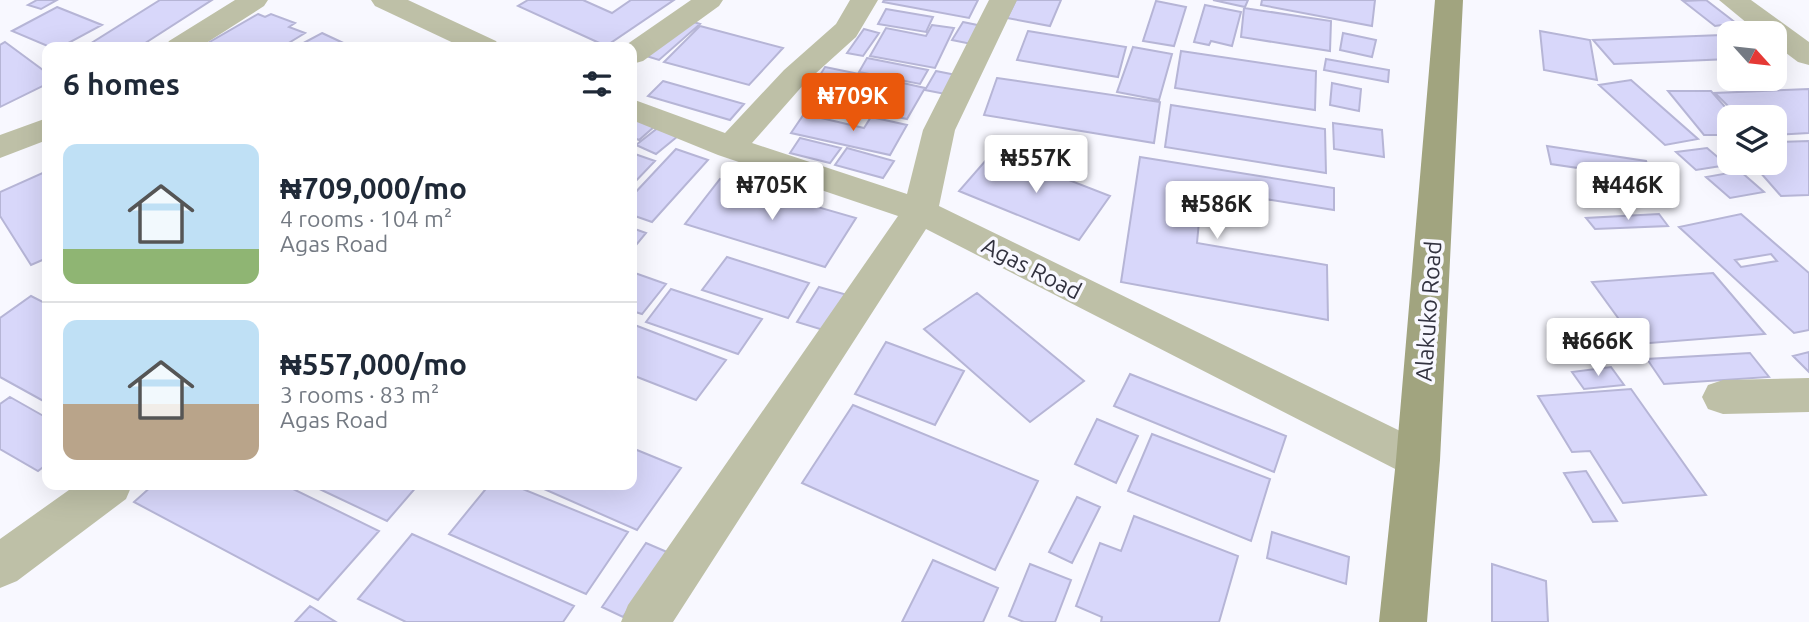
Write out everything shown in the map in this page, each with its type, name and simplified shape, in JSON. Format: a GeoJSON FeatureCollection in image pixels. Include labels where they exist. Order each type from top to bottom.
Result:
{"type":"FeatureCollection","features":[{"type":"Feature","properties":{"kind":"main road","name":"Alakuko Road"},"geometry":{"type":"LineString","coordinates":[[1403,622],[1418,460],[1448,0]]}},
{"type":"Feature","properties":{"kind":"street"},"geometry":{"type":"LineString","coordinates":[[188,42],[254,0]]}},
{"type":"Feature","properties":{"kind":"street"},"geometry":{"type":"LineString","coordinates":[[385,0],[474,42]]}},
{"type":"Feature","properties":{"kind":"street"},"geometry":{"type":"LineString","coordinates":[[637,51],[709,0]]}},
{"type":"Feature","properties":{"kind":"street"},"geometry":{"type":"LineString","coordinates":[[730,147],[804,68],[837,43],[856,20],[864,0]]}},
{"type":"Feature","properties":{"kind":"street"},"geometry":{"type":"LineString","coordinates":[[645,622],[920,211],[939,130],[1003,0]]}},
{"type":"Feature","properties":{"kind":"street"},"geometry":{"type":"LineString","coordinates":[[1733,0],[1809,56]]}},
{"type":"Feature","properties":{"kind":"street","name":"Agas Road"},"geometry":{"type":"LineString","coordinates":[[637,111],[730,147],[920,211],[1418,460]]}},
{"type":"Feature","properties":{"kind":"street"},"geometry":{"type":"LineString","coordinates":[[0,148],[42,130]]}},
{"type":"Feature","properties":{"kind":"street"},"geometry":{"type":"LineString","coordinates":[[1723,397],[1809,395]]}},
{"type":"Feature","properties":{"kind":"street"},"geometry":{"type":"LineString","coordinates":[[0,566],[103,490]]}},
{"type":"Feature","properties":{"kind":"building"},"geometry":{"type":"Polygon","coordinates":[[[37,0],[57,0],[41,9],[28,5],[37,0]]]}},
{"type":"Feature","properties":{"kind":"building"},"geometry":{"type":"Polygon","coordinates":[[[160,0],[212,0],[147,42],[93,42],[160,0]]]}},
{"type":"Feature","properties":{"kind":"building"},"geometry":{"type":"Polygon","coordinates":[[[528,0],[583,0],[612,13],[631,0],[674,0],[612,42],[597,42],[518,6],[528,0]]]}},
{"type":"Feature","properties":{"kind":"building"},"geometry":{"type":"Polygon","coordinates":[[[978,0],[969,18],[883,2],[978,0]]]}},
{"type":"Feature","properties":{"kind":"building"},"geometry":{"type":"Polygon","coordinates":[[[1016,0],[1061,0],[1050,26],[1007,18],[1016,0]]]}},
{"type":"Feature","properties":{"kind":"building"},"geometry":{"type":"Polygon","coordinates":[[[1213,0],[1248,0],[1245,7],[1213,0]]]}},
{"type":"Feature","properties":{"kind":"building"},"geometry":{"type":"Polygon","coordinates":[[[1262,0],[1375,0],[1372,26],[1261,5],[1262,0]]]}},
{"type":"Feature","properties":{"kind":"building"},"geometry":{"type":"Polygon","coordinates":[[[1706,0],[1733,21],[1717,21],[1715,26],[1683,1],[1706,0]]]}},
{"type":"Feature","properties":{"kind":"building"},"geometry":{"type":"Polygon","coordinates":[[[1156,1],[1186,7],[1174,46],[1143,41],[1156,1]]]}},
{"type":"Feature","properties":{"kind":"building"},"geometry":{"type":"Polygon","coordinates":[[[1205,5],[1241,12],[1232,46],[1211,41],[1209,45],[1194,42],[1205,5]]]}},
{"type":"Feature","properties":{"kind":"building"},"geometry":{"type":"Polygon","coordinates":[[[57,7],[102,25],[70,42],[42,44],[12,31],[57,7]]]}},
{"type":"Feature","properties":{"kind":"building"},"geometry":{"type":"Polygon","coordinates":[[[1244,8],[1331,21],[1330,51],[1241,37],[1244,8]]]}},
{"type":"Feature","properties":{"kind":"building"},"geometry":{"type":"Polygon","coordinates":[[[886,9],[933,17],[926,32],[878,24],[886,9]]]}},
{"type":"Feature","properties":{"kind":"building"},"geometry":{"type":"Polygon","coordinates":[[[258,14],[265,17],[271,14],[295,23],[289,27],[305,33],[290,42],[210,42],[258,14]]]}},
{"type":"Feature","properties":{"kind":"building"},"geometry":{"type":"Polygon","coordinates":[[[684,19],[700,24],[659,60],[643,55],[684,19]]]}},
{"type":"Feature","properties":{"kind":"building"},"geometry":{"type":"Polygon","coordinates":[[[963,22],[987,27],[976,45],[952,40],[963,22]]]}},
{"type":"Feature","properties":{"kind":"building"},"geometry":{"type":"Polygon","coordinates":[[[932,25],[954,28],[935,68],[870,56],[886,28],[926,36],[932,25]]]}},
{"type":"Feature","properties":{"kind":"building"},"geometry":{"type":"Polygon","coordinates":[[[700,26],[783,48],[749,85],[664,62],[700,26]]]}},
{"type":"Feature","properties":{"kind":"building"},"geometry":{"type":"Polygon","coordinates":[[[864,29],[879,33],[863,56],[847,53],[864,29]]]}},
{"type":"Feature","properties":{"kind":"building"},"geometry":{"type":"Polygon","coordinates":[[[1028,31],[1126,47],[1118,77],[1017,60],[1028,31]]]}},
{"type":"Feature","properties":{"kind":"building"},"geometry":{"type":"Polygon","coordinates":[[[1540,31],[1590,40],[1597,80],[1544,70],[1540,31]]]}},
{"type":"Feature","properties":{"kind":"building"},"geometry":{"type":"Polygon","coordinates":[[[322,33],[341,42],[305,42],[322,33]]]}},
{"type":"Feature","properties":{"kind":"building"},"geometry":{"type":"Polygon","coordinates":[[[1343,33],[1376,40],[1372,57],[1340,50],[1343,33]]]}},
{"type":"Feature","properties":{"kind":"building"},"geometry":{"type":"Polygon","coordinates":[[[1717,35],[1717,60],[1614,64],[1593,40],[1717,35]]]}},
{"type":"Feature","properties":{"kind":"building"},"geometry":{"type":"Polygon","coordinates":[[[5,42],[42,69],[42,86],[0,107],[0,45],[5,42]]]}},
{"type":"Feature","properties":{"kind":"building"},"geometry":{"type":"Polygon","coordinates":[[[1133,47],[1172,54],[1159,100],[1117,92],[1133,47]]]}},
{"type":"Feature","properties":{"kind":"building"},"geometry":{"type":"Polygon","coordinates":[[[1181,51],[1316,71],[1315,110],[1175,88],[1181,51]]]}},
{"type":"Feature","properties":{"kind":"building"},"geometry":{"type":"Polygon","coordinates":[[[867,58],[928,70],[920,84],[859,72],[867,58]]]}},
{"type":"Feature","properties":{"kind":"building"},"geometry":{"type":"Polygon","coordinates":[[[1326,59],[1389,70],[1388,82],[1324,70],[1326,59]]]}},
{"type":"Feature","properties":{"kind":"building"},"geometry":{"type":"Polygon","coordinates":[[[825,67],[888,80],[881,93],[817,80],[825,67]]]}},
{"type":"Feature","properties":{"kind":"building"},"geometry":{"type":"Polygon","coordinates":[[[936,71],[961,76],[950,95],[925,90],[936,71]]]}},
{"type":"Feature","properties":{"kind":"building"},"geometry":{"type":"Polygon","coordinates":[[[997,78],[1160,102],[1154,143],[984,115],[997,78]]]}},
{"type":"Feature","properties":{"kind":"building"},"geometry":{"type":"Polygon","coordinates":[[[1631,80],[1698,139],[1665,145],[1599,85],[1631,80]]]}},
{"type":"Feature","properties":{"kind":"building"},"geometry":{"type":"Polygon","coordinates":[[[663,81],[744,104],[730,120],[648,96],[663,81]]]}},
{"type":"Feature","properties":{"kind":"building"},"geometry":{"type":"Polygon","coordinates":[[[894,81],[925,88],[907,119],[874,112],[894,81]]]}},
{"type":"Feature","properties":{"kind":"building"},"geometry":{"type":"Polygon","coordinates":[[[1332,83],[1361,89],[1359,111],[1330,105],[1332,83]]]}},
{"type":"Feature","properties":{"kind":"building"},"geometry":{"type":"Polygon","coordinates":[[[826,85],[879,96],[871,110],[817,98],[826,85]]]}},
{"type":"Feature","properties":{"kind":"building"},"geometry":{"type":"Polygon","coordinates":[[[1809,89],[1809,133],[1787,134],[1787,105],[1727,105],[1715,93],[1787,91],[1809,89]]]}},
{"type":"Feature","properties":{"kind":"building"},"geometry":{"type":"Polygon","coordinates":[[[1668,91],[1711,91],[1723,105],[1717,105],[1717,135],[1704,135],[1668,91]]]}},
{"type":"Feature","properties":{"kind":"building"},"geometry":{"type":"Polygon","coordinates":[[[1171,105],[1325,129],[1326,173],[1165,147],[1171,105]]]}},
{"type":"Feature","properties":{"kind":"building"},"geometry":{"type":"Polygon","coordinates":[[[804,114],[864,128],[871,117],[907,125],[890,155],[791,133],[804,114]]]}},
{"type":"Feature","properties":{"kind":"building"},"geometry":{"type":"Polygon","coordinates":[[[637,119],[655,126],[639,140],[637,119]]]}},
{"type":"Feature","properties":{"kind":"building"},"geometry":{"type":"Polygon","coordinates":[[[1333,123],[1382,130],[1384,157],[1334,149],[1333,123]]]}},
{"type":"Feature","properties":{"kind":"building"},"geometry":{"type":"Polygon","coordinates":[[[659,127],[678,136],[656,154],[637,144],[659,127]]]}},
{"type":"Feature","properties":{"kind":"building"},"geometry":{"type":"Polygon","coordinates":[[[800,138],[841,148],[830,163],[790,153],[800,138]]]}},
{"type":"Feature","properties":{"kind":"building"},"geometry":{"type":"Polygon","coordinates":[[[1809,141],[1809,195],[1781,196],[1763,175],[1787,175],[1787,142],[1809,141]]]}},
{"type":"Feature","properties":{"kind":"building"},"geometry":{"type":"Polygon","coordinates":[[[1547,146],[1646,161],[1652,179],[1551,164],[1547,146]]]}},
{"type":"Feature","properties":{"kind":"building"},"geometry":{"type":"Polygon","coordinates":[[[847,148],[894,161],[883,178],[835,165],[847,148]]]}},
{"type":"Feature","properties":{"kind":"building"},"geometry":{"type":"Polygon","coordinates":[[[1707,148],[1717,156],[1717,167],[1696,170],[1676,152],[1707,148]]]}},
{"type":"Feature","properties":{"kind":"building"},"geometry":{"type":"Polygon","coordinates":[[[676,149],[708,160],[652,222],[637,217],[637,191],[676,149]]]}},
{"type":"Feature","properties":{"kind":"building"},"geometry":{"type":"Polygon","coordinates":[[[994,151],[1110,196],[1079,240],[959,191],[994,151]]]}},
{"type":"Feature","properties":{"kind":"building"},"geometry":{"type":"Polygon","coordinates":[[[637,155],[655,161],[637,180],[637,155]]]}},
{"type":"Feature","properties":{"kind":"building"},"geometry":{"type":"Polygon","coordinates":[[[1140,157],[1334,188],[1334,210],[1202,189],[1197,243],[1327,265],[1328,320],[1121,282],[1140,157]]]}},
{"type":"Feature","properties":{"kind":"building"},"geometry":{"type":"Polygon","coordinates":[[[42,173],[42,260],[31,265],[0,216],[0,192],[42,173]]]}},
{"type":"Feature","properties":{"kind":"building"},"geometry":{"type":"Polygon","coordinates":[[[1745,175],[1764,192],[1730,198],[1706,177],[1745,175]]]}},
{"type":"Feature","properties":{"kind":"building"},"geometry":{"type":"Polygon","coordinates":[[[720,179],[856,218],[825,267],[685,224],[720,179]]]}},
{"type":"Feature","properties":{"kind":"building"},"geometry":{"type":"Polygon","coordinates":[[[1659,214],[1668,226],[1595,229],[1586,218],[1659,214]]]}},
{"type":"Feature","properties":{"kind":"building"},"geometry":{"type":"Polygon","coordinates":[[[1741,214],[1809,273],[1809,330],[1794,333],[1679,227],[1741,214]],[[1771,254],[1735,260],[1741,267],[1777,261],[1771,254]]]}},
{"type":"Feature","properties":{"kind":"building"},"geometry":{"type":"Polygon","coordinates":[[[637,230],[646,233],[637,244],[637,230]]]}},
{"type":"Feature","properties":{"kind":"building"},"geometry":{"type":"Polygon","coordinates":[[[727,257],[809,283],[788,318],[702,290],[727,257]]]}},
{"type":"Feature","properties":{"kind":"building"},"geometry":{"type":"Polygon","coordinates":[[[1713,273],[1765,334],[1637,344],[1592,282],[1713,273]]]}},
{"type":"Feature","properties":{"kind":"building"},"geometry":{"type":"Polygon","coordinates":[[[637,274],[666,284],[642,314],[637,312],[637,274]]]}},
{"type":"Feature","properties":{"kind":"building"},"geometry":{"type":"Polygon","coordinates":[[[819,287],[851,296],[830,332],[797,322],[819,287]]]}},
{"type":"Feature","properties":{"kind":"building"},"geometry":{"type":"Polygon","coordinates":[[[671,289],[762,319],[738,354],[646,322],[671,289]]]}},
{"type":"Feature","properties":{"kind":"building"},"geometry":{"type":"Polygon","coordinates":[[[977,293],[1084,381],[1030,422],[924,329],[977,293]]]}},
{"type":"Feature","properties":{"kind":"building"},"geometry":{"type":"Polygon","coordinates":[[[31,296],[42,302],[42,400],[0,377],[0,318],[31,296]]]}},
{"type":"Feature","properties":{"kind":"building"},"geometry":{"type":"Polygon","coordinates":[[[637,326],[726,360],[696,400],[637,377],[637,326]]]}},
{"type":"Feature","properties":{"kind":"building"},"geometry":{"type":"Polygon","coordinates":[[[886,342],[964,371],[935,425],[855,394],[886,342]]]}},
{"type":"Feature","properties":{"kind":"building"},"geometry":{"type":"Polygon","coordinates":[[[1809,352],[1809,372],[1793,356],[1809,352]]]}},
{"type":"Feature","properties":{"kind":"building"},"geometry":{"type":"Polygon","coordinates":[[[1750,353],[1769,377],[1664,384],[1647,359],[1750,353]]]}},
{"type":"Feature","properties":{"kind":"building"},"geometry":{"type":"Polygon","coordinates":[[[1611,367],[1624,385],[1584,389],[1572,372],[1611,367]]]}},
{"type":"Feature","properties":{"kind":"building"},"geometry":{"type":"Polygon","coordinates":[[[1130,374],[1286,436],[1274,472],[1114,406],[1130,374]]]}},
{"type":"Feature","properties":{"kind":"building"},"geometry":{"type":"Polygon","coordinates":[[[1631,389],[1706,495],[1623,503],[1590,451],[1572,452],[1538,396],[1631,389]]]}},
{"type":"Feature","properties":{"kind":"building"},"geometry":{"type":"Polygon","coordinates":[[[10,397],[42,415],[42,468],[38,471],[0,449],[0,404],[10,397]]]}},
{"type":"Feature","properties":{"kind":"building"},"geometry":{"type":"Polygon","coordinates":[[[853,405],[1038,481],[995,570],[802,483],[853,405]]]}},
{"type":"Feature","properties":{"kind":"building"},"geometry":{"type":"Polygon","coordinates":[[[1097,419],[1138,436],[1116,483],[1075,464],[1097,419]]]}},
{"type":"Feature","properties":{"kind":"building"},"geometry":{"type":"Polygon","coordinates":[[[1152,434],[1270,479],[1251,541],[1128,491],[1152,434]]]}},
{"type":"Feature","properties":{"kind":"building"},"geometry":{"type":"Polygon","coordinates":[[[637,450],[681,468],[637,530],[546,490],[637,490],[637,450]]]}},
{"type":"Feature","properties":{"kind":"building"},"geometry":{"type":"Polygon","coordinates":[[[1586,471],[1617,521],[1593,522],[1564,473],[1586,471]]]}},
{"type":"Feature","properties":{"kind":"building"},"geometry":{"type":"Polygon","coordinates":[[[147,490],[295,490],[379,531],[318,600],[134,502],[147,490]]]}},
{"type":"Feature","properties":{"kind":"building"},"geometry":{"type":"Polygon","coordinates":[[[322,490],[414,490],[387,521],[322,490]]]}},
{"type":"Feature","properties":{"kind":"building"},"geometry":{"type":"Polygon","coordinates":[[[485,490],[525,490],[628,532],[586,594],[449,534],[485,490]]]}},
{"type":"Feature","properties":{"kind":"building"},"geometry":{"type":"Polygon","coordinates":[[[1077,497],[1100,507],[1072,563],[1049,552],[1077,497]]]}},
{"type":"Feature","properties":{"kind":"building"},"geometry":{"type":"Polygon","coordinates":[[[1134,516],[1238,556],[1219,622],[1101,622],[1102,617],[1076,606],[1100,543],[1121,551],[1134,516]]]}},
{"type":"Feature","properties":{"kind":"building"},"geometry":{"type":"Polygon","coordinates":[[[1272,532],[1349,557],[1346,584],[1267,558],[1272,532]]]}},
{"type":"Feature","properties":{"kind":"building"},"geometry":{"type":"Polygon","coordinates":[[[412,534],[574,606],[563,622],[406,622],[358,599],[412,534]]]}},
{"type":"Feature","properties":{"kind":"building"},"geometry":{"type":"Polygon","coordinates":[[[646,543],[667,552],[623,617],[602,607],[646,543]]]}},
{"type":"Feature","properties":{"kind":"building"},"geometry":{"type":"Polygon","coordinates":[[[933,560],[998,588],[983,622],[902,622],[933,560]]]}},
{"type":"Feature","properties":{"kind":"building"},"geometry":{"type":"Polygon","coordinates":[[[1030,564],[1071,580],[1055,622],[1024,622],[1009,616],[1030,564]]]}},
{"type":"Feature","properties":{"kind":"building"},"geometry":{"type":"Polygon","coordinates":[[[1492,564],[1546,581],[1548,622],[1492,622],[1492,564]]]}},
{"type":"Feature","properties":{"kind":"building"},"geometry":{"type":"Polygon","coordinates":[[[310,606],[336,622],[295,622],[310,606]]]}}]}
